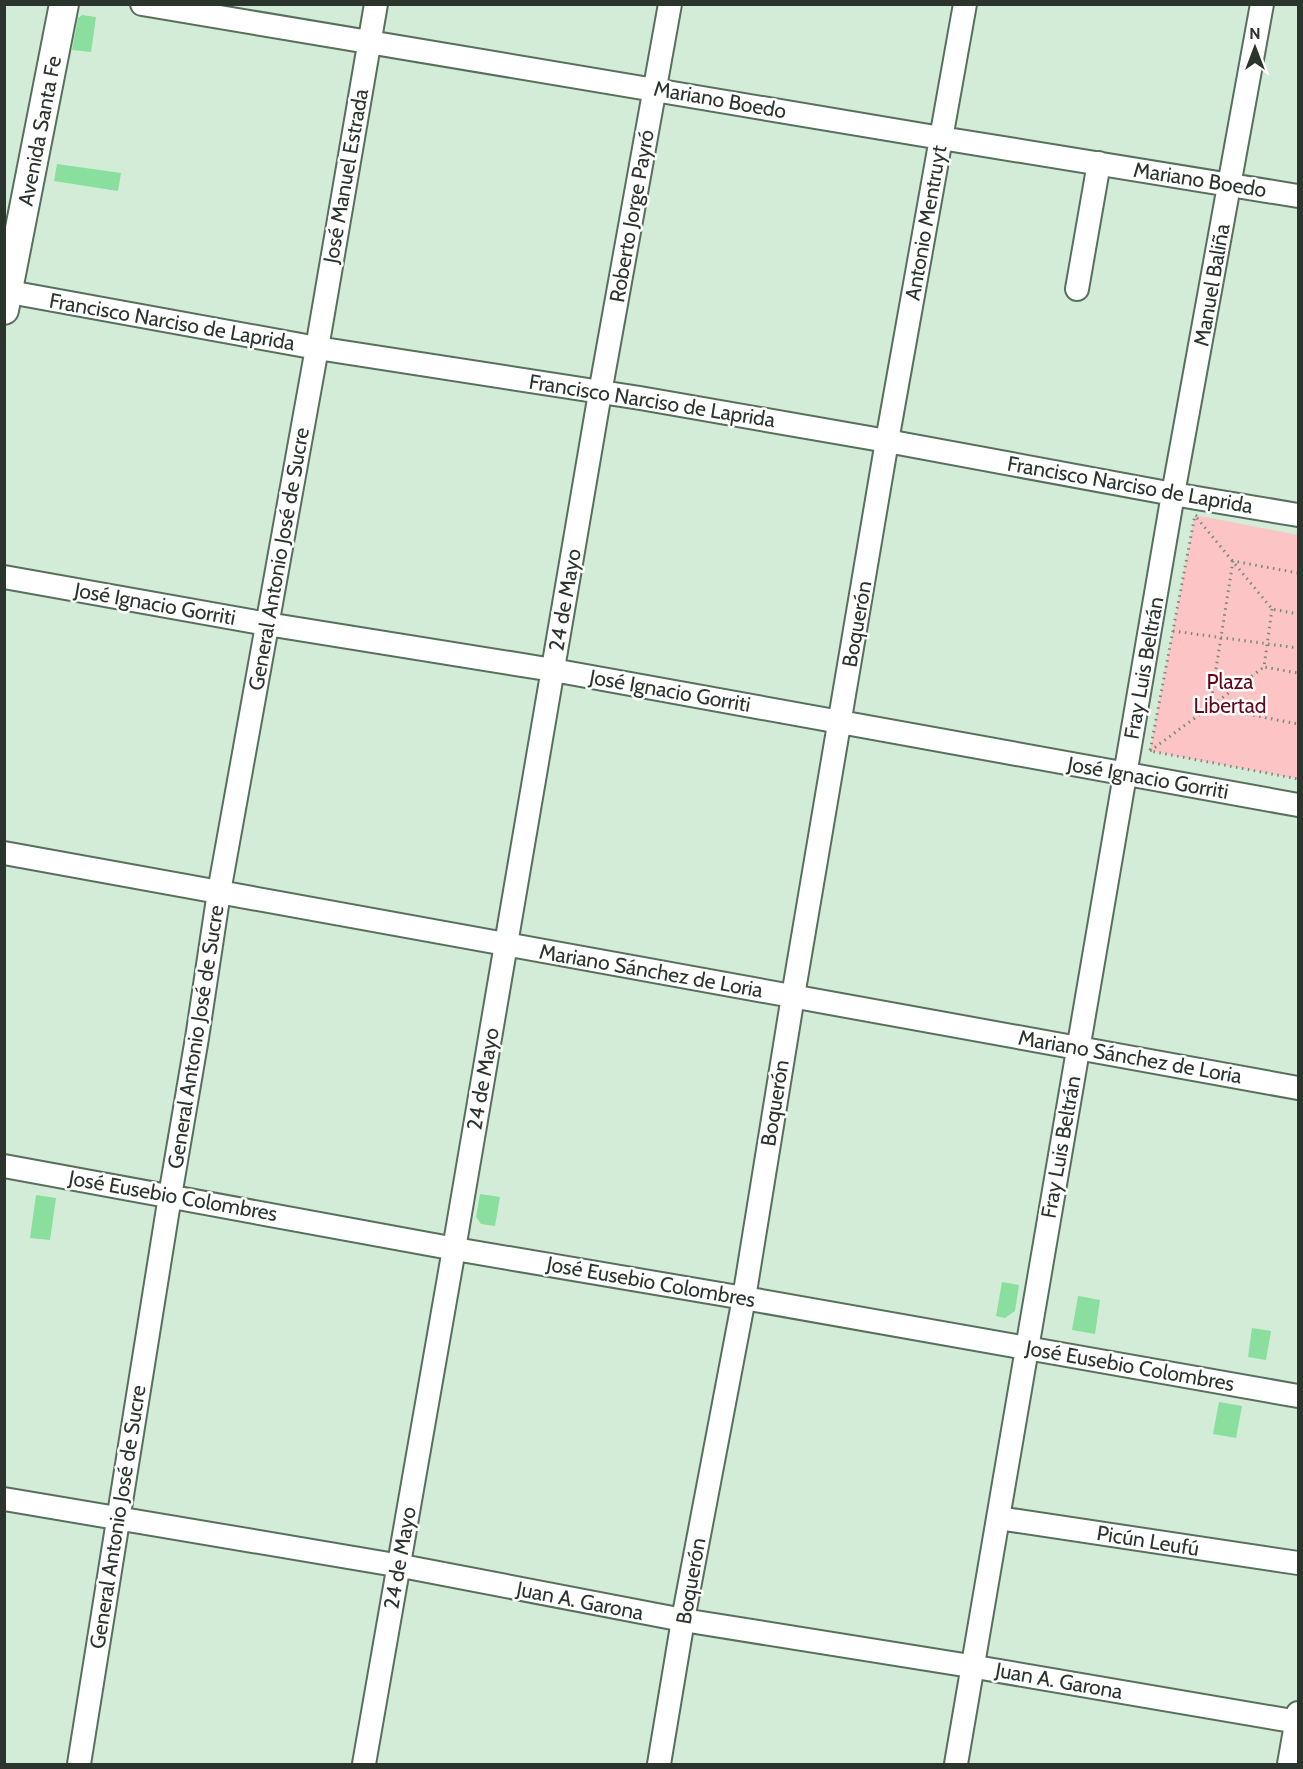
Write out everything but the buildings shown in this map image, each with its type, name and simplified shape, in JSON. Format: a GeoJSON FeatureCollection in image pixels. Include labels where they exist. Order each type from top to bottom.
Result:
{"type":"FeatureCollection","features":[{"type":"Feature","properties":{"kind":"main road","name":"Avenida Santa Fe"},"geometry":{"type":"LineString","coordinates":[[6,298],[64,4]]}},
{"type":"Feature","properties":{"kind":"street","name":"Mariano Boedo"},"geometry":{"type":"LineString","coordinates":[[142,4],[1299,196]]}},
{"type":"Feature","properties":{"kind":"street","name":"José Manuel Estrada"},"geometry":{"type":"LineString","coordinates":[[317,348],[376,4]]}},
{"type":"Feature","properties":{"kind":"street","name":"Roberto Jorge Payró"},"geometry":{"type":"LineString","coordinates":[[600,393],[670,4]]}},
{"type":"Feature","properties":{"kind":"street","name":"Antonio Mentruyt"},"geometry":{"type":"LineString","coordinates":[[887,441],[965,4]]}},
{"type":"Feature","properties":{"kind":"street","name":"Manuel Baliña"},"geometry":{"type":"LineString","coordinates":[[1173,494],[1263,4]]}},
{"type":"Feature","properties":{"kind":"street"},"geometry":{"type":"LineString","coordinates":[[1077,289],[1099,163]]}},
{"type":"Feature","properties":{"kind":"street","name":"Francisco Narciso de Laprida"},"geometry":{"type":"LineString","coordinates":[[6,298],[887,441],[1299,515]]}},
{"type":"Feature","properties":{"kind":"street","name":"General Antonio José de Sucre"},"geometry":{"type":"LineString","coordinates":[[79,1764],[219,892],[317,348]]}},
{"type":"Feature","properties":{"kind":"street","name":"24 de Mayo"},"geometry":{"type":"LineString","coordinates":[[364,1764],[600,393]]}},
{"type":"Feature","properties":{"kind":"street","name":"Boquerón"},"geometry":{"type":"LineString","coordinates":[[659,1764],[683,1620],[744,1298],[887,441]]}},
{"type":"Feature","properties":{"kind":"street","name":"Fray Luis Beltrán"},"geometry":{"type":"LineString","coordinates":[[956,1764],[1173,494]]}},
{"type":"Feature","properties":{"kind":"street","name":"José Ignacio Gorriti"},"geometry":{"type":"LineString","coordinates":[[4,578],[267,624],[553,670],[1299,805]]}},
{"type":"Feature","properties":{"kind":"street","name":"Mariano Sánchez de Loria"},"geometry":{"type":"LineString","coordinates":[[4,853],[1299,1088]]}},
{"type":"Feature","properties":{"kind":"street","name":"José Eusebio Colombres"},"geometry":{"type":"LineString","coordinates":[[4,1166],[454,1249],[1299,1396]]}},
{"type":"Feature","properties":{"kind":"street","name":"Juan A. Garona"},"geometry":{"type":"LineString","coordinates":[[4,1499],[398,1566],[683,1620],[1298,1719]]}},
{"type":"Feature","properties":{"kind":"street","name":"Picún Leufú"},"geometry":{"type":"LineString","coordinates":[[998,1518],[1299,1563]]}},
{"type":"Feature","properties":{"kind":"street"},"geometry":{"type":"LineString","coordinates":[[1289,1764],[1298,1719]]}},
{"type":"Feature","properties":{"kind":"path"},"geometry":{"type":"LineString","coordinates":[[1195,515],[1207,518]]}},
{"type":"Feature","properties":{"kind":"path"},"geometry":{"type":"LineString","coordinates":[[1195,515],[1272,609],[1299,614]]}},
{"type":"Feature","properties":{"kind":"path"},"geometry":{"type":"LineString","coordinates":[[1150,751],[1195,515]]}},
{"type":"Feature","properties":{"kind":"path"},"geometry":{"type":"LineString","coordinates":[[1233,561],[1299,573]]}},
{"type":"Feature","properties":{"kind":"path"},"geometry":{"type":"LineString","coordinates":[[1210,707],[1233,561]]}},
{"type":"Feature","properties":{"kind":"path"},"geometry":{"type":"LineString","coordinates":[[1150,751],[1264,667],[1272,609]]}},
{"type":"Feature","properties":{"kind":"path"},"geometry":{"type":"LineString","coordinates":[[1173,631],[1299,648]]}},
{"type":"Feature","properties":{"kind":"path"},"geometry":{"type":"LineString","coordinates":[[1264,667],[1299,673]]}},
{"type":"Feature","properties":{"kind":"path"},"geometry":{"type":"LineString","coordinates":[[1210,707],[1299,724]]}},
{"type":"Feature","properties":{"kind":"path"},"geometry":{"type":"LineString","coordinates":[[1150,751],[1299,779]]}},
{"type":"Feature","properties":{"kind":"green space","name":"Plaza Libertad"},"geometry":{"type":"Polygon","coordinates":[[[1195,515],[1298,535],[1298,779],[1150,751],[1195,515]]]}}]}
